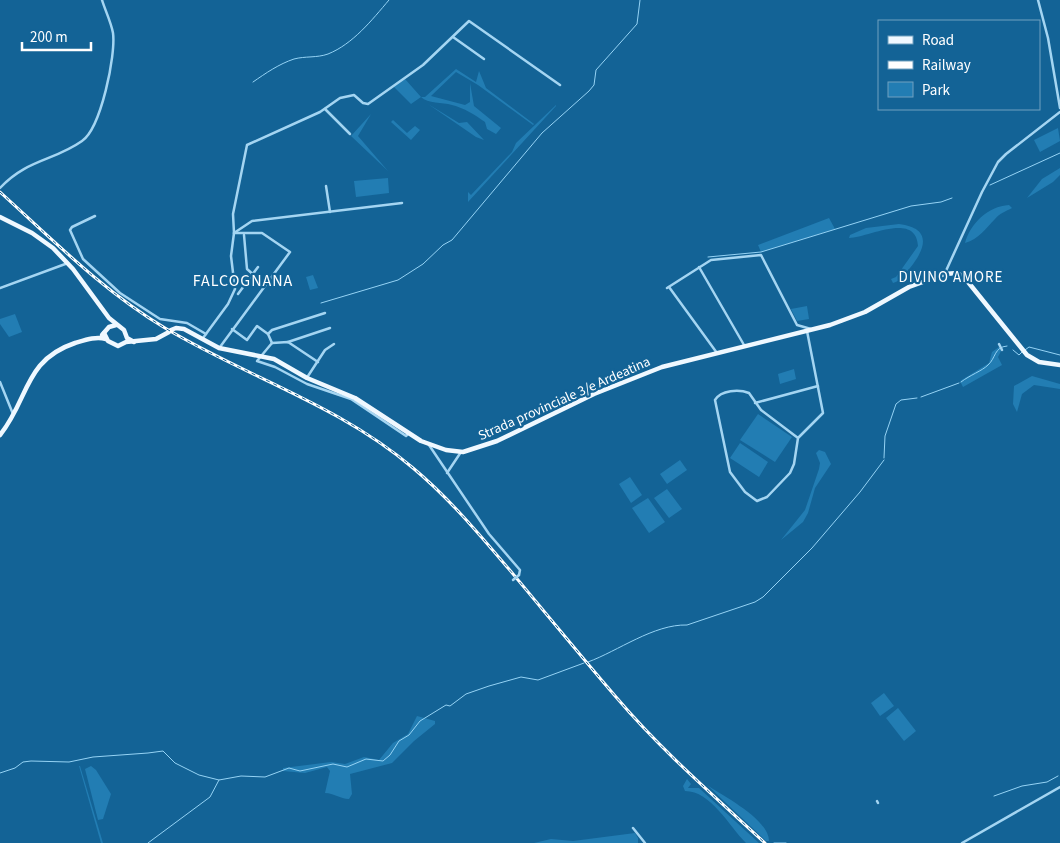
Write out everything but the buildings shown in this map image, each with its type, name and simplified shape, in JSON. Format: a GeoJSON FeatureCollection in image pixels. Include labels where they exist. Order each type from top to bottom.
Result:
{"type":"FeatureCollection","features":[{"type":"Feature","properties":{"kind":"main road"},"geometry":{"type":"LineString","coordinates":[[1,218],[39,237],[68,263],[109,318],[124,330],[127,340]]}},
{"type":"Feature","properties":{"kind":"main road","name":"Strada provinciale 3/e Ardeatina"},"geometry":{"type":"LineString","coordinates":[[461,452],[497,441],[594,394],[662,367],[809,331],[862,314],[904,289],[945,274]]}},
{"type":"Feature","properties":{"kind":"main road"},"geometry":{"type":"LineString","coordinates":[[945,274],[958,274],[964,277],[1024,351],[1039,362],[1060,366]]}},
{"type":"Feature","properties":{"kind":"main road"},"geometry":{"type":"LineString","coordinates":[[109,318],[110,326]]}},
{"type":"Feature","properties":{"kind":"main road"},"geometry":{"type":"LineString","coordinates":[[0,435],[13,416],[31,377],[42,361],[65,347],[97,338],[110,326],[116,325]]}},
{"type":"Feature","properties":{"kind":"main road"},"geometry":{"type":"LineString","coordinates":[[97,338],[106,339],[116,346],[127,340],[134,342],[156,339],[176,328],[184,329],[219,348],[274,359],[306,378],[350,395],[408,434],[428,444],[461,452]]}},
{"type":"Feature","properties":{"kind":"main road"},"geometry":{"type":"LineString","coordinates":[[104,333],[106,339]]}},
{"type":"Feature","properties":{"kind":"street"},"geometry":{"type":"LineString","coordinates":[[0,188],[16,172],[80,142],[89,133],[103,102],[113,42],[112,31],[102,0]]}},
{"type":"Feature","properties":{"kind":"street"},"geometry":{"type":"LineString","coordinates":[[1038,0],[1047,36],[1060,108]]}},
{"type":"Feature","properties":{"kind":"street"},"geometry":{"type":"LineString","coordinates":[[202,340],[234,294],[235,282],[231,256],[234,233],[233,214],[247,145],[325,109],[340,98],[354,95],[364,104],[368,104],[423,65],[467,22],[472,21],[560,85]]}},
{"type":"Feature","properties":{"kind":"street"},"geometry":{"type":"LineString","coordinates":[[453,36],[484,59]]}},
{"type":"Feature","properties":{"kind":"street"},"geometry":{"type":"LineString","coordinates":[[325,109],[350,134]]}},
{"type":"Feature","properties":{"kind":"street"},"geometry":{"type":"LineString","coordinates":[[945,274],[982,192],[998,162],[1060,112]]}},
{"type":"Feature","properties":{"kind":"street"},"geometry":{"type":"LineString","coordinates":[[326,186],[330,212]]}},
{"type":"Feature","properties":{"kind":"street"},"geometry":{"type":"LineString","coordinates":[[234,233],[252,221],[402,203]]}},
{"type":"Feature","properties":{"kind":"street"},"geometry":{"type":"LineString","coordinates":[[95,216],[72,227],[70,230],[82,257],[99,276],[120,293],[160,319],[187,323],[206,334]]}},
{"type":"Feature","properties":{"kind":"street"},"geometry":{"type":"LineString","coordinates":[[219,348],[290,252],[262,233],[244,235],[234,233]]}},
{"type":"Feature","properties":{"kind":"street"},"geometry":{"type":"LineString","coordinates":[[244,235],[246,266],[252,275],[265,285]]}},
{"type":"Feature","properties":{"kind":"street"},"geometry":{"type":"LineString","coordinates":[[718,354],[668,287],[699,266],[718,258],[762,256],[797,326],[809,327],[823,409],[821,417],[798,438],[794,464],[790,473],[766,498],[759,501],[752,499],[730,472],[715,400],[722,394],[741,391],[751,394],[755,403],[766,416],[798,438]]}},
{"type":"Feature","properties":{"kind":"street"},"geometry":{"type":"LineString","coordinates":[[0,288],[68,263]]}},
{"type":"Feature","properties":{"kind":"street"},"geometry":{"type":"LineString","coordinates":[[699,266],[744,346]]}},
{"type":"Feature","properties":{"kind":"street"},"geometry":{"type":"LineString","coordinates":[[238,294],[258,267]]}},
{"type":"Feature","properties":{"kind":"street"},"geometry":{"type":"LineString","coordinates":[[268,334],[281,326],[325,313]]}},
{"type":"Feature","properties":{"kind":"street"},"geometry":{"type":"LineString","coordinates":[[232,329],[247,340],[257,326],[268,334],[272,343]]}},
{"type":"Feature","properties":{"kind":"street"},"geometry":{"type":"LineString","coordinates":[[260,356],[272,343],[288,342],[330,328]]}},
{"type":"Feature","properties":{"kind":"street"},"geometry":{"type":"LineString","coordinates":[[288,342],[318,362]]}},
{"type":"Feature","properties":{"kind":"street"},"geometry":{"type":"LineString","coordinates":[[308,376],[326,349],[334,344]]}},
{"type":"Feature","properties":{"kind":"street"},"geometry":{"type":"LineString","coordinates":[[999,344],[1002,350]]}},
{"type":"Feature","properties":{"kind":"street"},"geometry":{"type":"LineString","coordinates":[[0,382],[13,416]]}},
{"type":"Feature","properties":{"kind":"street"},"geometry":{"type":"LineString","coordinates":[[755,403],[818,386]]}},
{"type":"Feature","properties":{"kind":"street"},"geometry":{"type":"LineString","coordinates":[[428,444],[489,534],[520,570],[519,575],[513,580]]}},
{"type":"Feature","properties":{"kind":"street"},"geometry":{"type":"LineString","coordinates":[[447,473],[461,452]]}},
{"type":"Feature","properties":{"kind":"street"},"geometry":{"type":"LineString","coordinates":[[962,843],[1060,787]]}},
{"type":"Feature","properties":{"kind":"street"},"geometry":{"type":"LineString","coordinates":[[632,828],[646,843]]}},
{"type":"Feature","properties":{"kind":"green space"},"geometry":{"type":"Polygon","coordinates":[[[456,69],[476,82],[479,71],[486,88],[534,124],[456,72],[431,96],[465,105],[470,102],[470,83],[474,106],[501,128],[496,134],[487,129],[485,122],[465,110],[452,105],[427,101],[421,97],[425,97],[456,69]]]}},
{"type":"Feature","properties":{"kind":"green space"},"geometry":{"type":"Polygon","coordinates":[[[405,79],[421,97],[411,104],[394,87],[405,79]]]}},
{"type":"Feature","properties":{"kind":"green space"},"geometry":{"type":"Polygon","coordinates":[[[428,104],[459,123],[467,122],[484,140],[476,137],[428,104]]]}},
{"type":"Feature","properties":{"kind":"green space"},"geometry":{"type":"Polygon","coordinates":[[[556,105],[468,202],[468,192],[471,195],[512,152],[516,143],[556,105]]]}},
{"type":"Feature","properties":{"kind":"green space"},"geometry":{"type":"Polygon","coordinates":[[[371,114],[358,136],[388,171],[351,136],[371,114]]]}},
{"type":"Feature","properties":{"kind":"green space"},"geometry":{"type":"Polygon","coordinates":[[[393,120],[407,133],[415,126],[420,130],[411,140],[391,122],[393,120]]]}},
{"type":"Feature","properties":{"kind":"green space"},"geometry":{"type":"Polygon","coordinates":[[[1058,128],[1060,141],[1040,152],[1034,140],[1058,128]]]}},
{"type":"Feature","properties":{"kind":"green space"},"geometry":{"type":"Polygon","coordinates":[[[1060,168],[1060,175],[1053,182],[1027,198],[1042,179],[1060,168]]]}},
{"type":"Feature","properties":{"kind":"green space"},"geometry":{"type":"Polygon","coordinates":[[[388,178],[389,193],[356,197],[354,181],[388,178]]]}},
{"type":"Feature","properties":{"kind":"green space"},"geometry":{"type":"Polygon","coordinates":[[[1009,205],[1012,208],[998,216],[978,236],[965,243],[971,229],[981,217],[1001,206],[1009,205]]]}},
{"type":"Feature","properties":{"kind":"green space"},"geometry":{"type":"Polygon","coordinates":[[[829,218],[835,229],[761,252],[758,245],[829,218]]]}},
{"type":"Feature","properties":{"kind":"green space"},"geometry":{"type":"Polygon","coordinates":[[[899,224],[917,230],[923,240],[916,260],[901,279],[893,283],[891,279],[896,277],[918,246],[915,236],[909,230],[900,228],[849,238],[850,235],[866,228],[899,224]]]}},
{"type":"Feature","properties":{"kind":"green space"},"geometry":{"type":"Polygon","coordinates":[[[313,275],[318,288],[310,290],[306,277],[313,275]]]}},
{"type":"Feature","properties":{"kind":"green space"},"geometry":{"type":"Polygon","coordinates":[[[807,306],[809,319],[797,321],[791,309],[807,306]]]}},
{"type":"Feature","properties":{"kind":"green space"},"geometry":{"type":"Polygon","coordinates":[[[15,314],[22,332],[9,337],[0,324],[0,319],[15,314]]]}},
{"type":"Feature","properties":{"kind":"green space"},"geometry":{"type":"Polygon","coordinates":[[[999,347],[1001,351],[998,357],[1002,365],[963,387],[960,381],[989,363],[992,352],[999,347]]]}},
{"type":"Feature","properties":{"kind":"green space"},"geometry":{"type":"Polygon","coordinates":[[[794,369],[796,379],[780,384],[778,374],[794,369]]]}},
{"type":"Feature","properties":{"kind":"green space"},"geometry":{"type":"Polygon","coordinates":[[[1032,376],[1060,384],[1060,389],[1034,385],[1022,394],[1017,412],[1013,404],[1014,386],[1032,376]]]}},
{"type":"Feature","properties":{"kind":"green space"},"geometry":{"type":"Polygon","coordinates":[[[758,414],[792,437],[775,462],[740,440],[758,414]]]}},
{"type":"Feature","properties":{"kind":"green space"},"geometry":{"type":"Polygon","coordinates":[[[740,443],[768,462],[759,477],[730,458],[740,443]]]}},
{"type":"Feature","properties":{"kind":"green space"},"geometry":{"type":"Polygon","coordinates":[[[819,450],[825,452],[831,464],[815,488],[808,513],[803,522],[781,540],[805,510],[819,469],[820,463],[816,453],[819,450]]]}},
{"type":"Feature","properties":{"kind":"green space"},"geometry":{"type":"Polygon","coordinates":[[[680,460],[687,470],[667,484],[660,474],[680,460]]]}},
{"type":"Feature","properties":{"kind":"green space"},"geometry":{"type":"Polygon","coordinates":[[[630,477],[642,495],[631,503],[619,484],[630,477]]]}},
{"type":"Feature","properties":{"kind":"green space"},"geometry":{"type":"Polygon","coordinates":[[[667,489],[682,509],[669,518],[654,498],[667,489]]]}},
{"type":"Feature","properties":{"kind":"green space"},"geometry":{"type":"Polygon","coordinates":[[[648,498],[665,522],[649,533],[632,508],[648,498]]]}},
{"type":"Feature","properties":{"kind":"green space"},"geometry":{"type":"Polygon","coordinates":[[[884,693],[894,706],[880,716],[871,703],[884,693]]]}},
{"type":"Feature","properties":{"kind":"green space"},"geometry":{"type":"Polygon","coordinates":[[[898,708],[916,731],[904,741],[886,718],[898,708]]]}},
{"type":"Feature","properties":{"kind":"green space"},"geometry":{"type":"Polygon","coordinates":[[[417,716],[435,721],[435,724],[414,741],[392,763],[350,774],[352,794],[349,799],[325,793],[330,771],[327,767],[305,773],[283,771],[283,768],[331,762],[345,764],[364,757],[379,760],[393,743],[408,734],[417,716]]]}},
{"type":"Feature","properties":{"kind":"green space"},"geometry":{"type":"Polygon","coordinates":[[[80,766],[103,843],[101,843],[80,766]]]}},
{"type":"Feature","properties":{"kind":"green space"},"geometry":{"type":"Polygon","coordinates":[[[91,766],[96,770],[111,794],[103,819],[98,820],[85,769],[91,766]]]}},
{"type":"Feature","properties":{"kind":"green space"},"geometry":{"type":"Polygon","coordinates":[[[687,779],[691,784],[688,788],[699,788],[759,843],[746,843],[711,803],[703,797],[685,791],[683,786],[687,779]]]}},
{"type":"Feature","properties":{"kind":"green space"},"geometry":{"type":"Polygon","coordinates":[[[707,785],[754,817],[767,833],[769,841],[766,841],[707,785]]]}},
{"type":"Feature","properties":{"kind":"green space"},"geometry":{"type":"Polygon","coordinates":[[[635,833],[638,843],[534,843],[551,839],[573,841],[635,833]]]}},
{"type":"Feature","properties":{"kind":"waterway"},"geometry":{"type":"LineString","coordinates":[[253,82],[288,61],[324,55],[337,50],[362,31],[389,0]]}},
{"type":"Feature","properties":{"kind":"waterway"},"geometry":{"type":"LineString","coordinates":[[321,303],[398,280],[423,264],[443,245],[452,240],[542,133],[594,85],[596,70],[637,24],[640,0]]}},
{"type":"Feature","properties":{"kind":"waterway"},"geometry":{"type":"LineString","coordinates":[[990,185],[1060,153]]}},
{"type":"Feature","properties":{"kind":"waterway"},"geometry":{"type":"LineString","coordinates":[[708,257],[761,252],[911,206],[941,202],[952,198]]}},
{"type":"Feature","properties":{"kind":"waterway"},"geometry":{"type":"LineString","coordinates":[[961,382],[985,367],[991,362],[1000,348],[1007,346]]}},
{"type":"Feature","properties":{"kind":"waterway"},"geometry":{"type":"LineString","coordinates":[[1025,350],[1029,347],[1060,355]]}},
{"type":"Feature","properties":{"kind":"waterway"},"geometry":{"type":"LineString","coordinates":[[1013,350],[1019,355],[1022,352]]}},
{"type":"Feature","properties":{"kind":"waterway"},"geometry":{"type":"LineString","coordinates":[[921,397],[959,383]]}},
{"type":"Feature","properties":{"kind":"waterway"},"geometry":{"type":"LineString","coordinates":[[884,458],[885,436],[896,404],[901,400],[917,398]]}},
{"type":"Feature","properties":{"kind":"waterway"},"geometry":{"type":"LineString","coordinates":[[588,662],[649,633],[687,625],[755,602],[763,597],[812,548],[860,492],[884,460]]}},
{"type":"Feature","properties":{"kind":"waterway"},"geometry":{"type":"LineString","coordinates":[[0,773],[15,768],[23,762],[69,762],[93,757],[163,751],[175,763],[199,775],[219,780],[241,776],[265,777],[289,768],[300,771],[333,764],[347,767],[366,759],[383,761],[390,755],[399,741],[409,735],[420,721],[446,705],[450,706],[466,694],[521,677],[538,680],[584,663]]}},
{"type":"Feature","properties":{"kind":"waterway"},"geometry":{"type":"LineString","coordinates":[[994,796],[1022,786],[1047,782],[1058,776]]}},
{"type":"Feature","properties":{"kind":"waterway"},"geometry":{"type":"LineString","coordinates":[[148,843],[210,797],[219,780]]}},
{"type":"Feature","properties":{"kind":"waterway"},"geometry":{"type":"LineString","coordinates":[[774,843],[786,843]]}},
{"type":"Feature","properties":{"kind":"railway"},"geometry":{"type":"LineString","coordinates":[[0,192],[79,264],[142,314],[196,346],[355,426],[413,468],[439,491],[474,529],[633,717],[688,772],[765,843]]}},
{"type":"Feature","properties":{"kind":"district","name":"DIVINO AMORE"},"geometry":{"type":"Point","coordinates":[951,277]}},
{"type":"Feature","properties":{"kind":"district","name":"FALCOGNANA"},"geometry":{"type":"Point","coordinates":[243,280]}}]}
